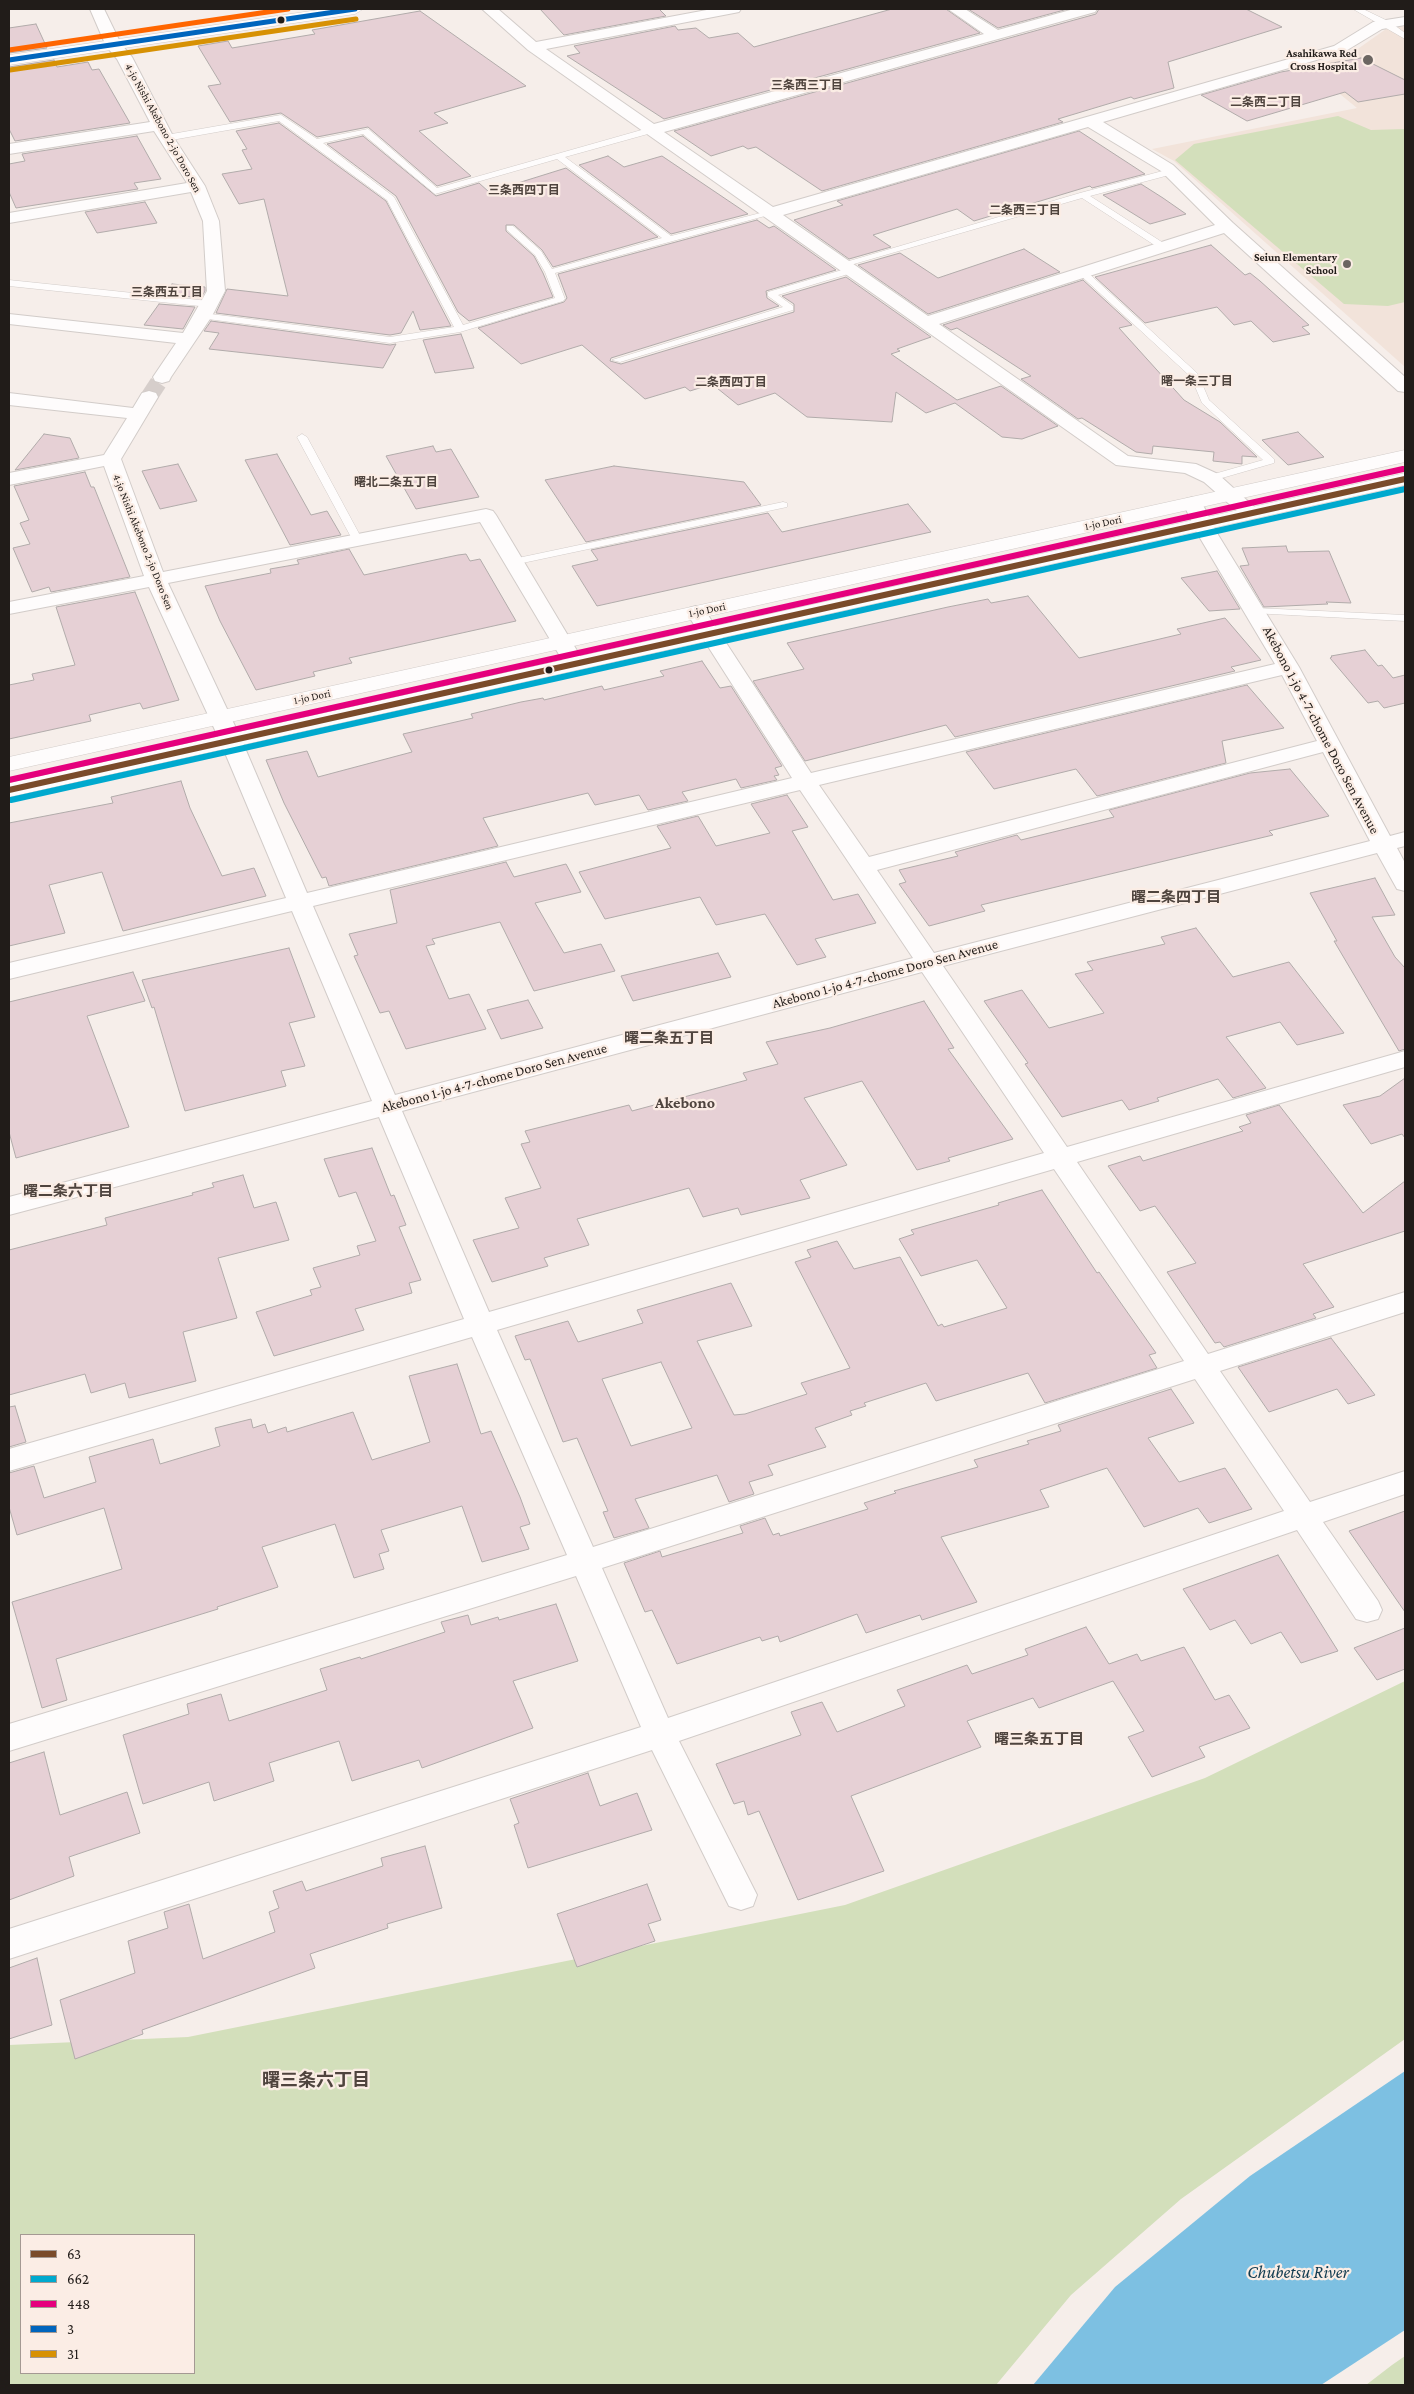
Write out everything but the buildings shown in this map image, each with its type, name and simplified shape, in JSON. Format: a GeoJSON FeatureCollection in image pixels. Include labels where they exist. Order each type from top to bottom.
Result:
{"type":"FeatureCollection","features":[{"type":"Feature","properties":{"kind":"main road"},"geometry":{"type":"LineString","coordinates":[[9,60],[263,9]]}},
{"type":"Feature","properties":{"kind":"main road"},"geometry":{"type":"LineString","coordinates":[[9,47],[112,39],[355,9]]}},
{"type":"Feature","properties":{"kind":"main road","name":"1-jo Dori"},"geometry":{"type":"LineString","coordinates":[[9,790],[225,729],[561,642],[1405,456]]}},
{"type":"Feature","properties":{"kind":"main road","name":"1-jo Dori"},"geometry":{"type":"LineString","coordinates":[[9,764],[225,729],[574,664],[1405,479]]}},
{"type":"Feature","properties":{"kind":"street","name":"4-jo Nishi Akebono 2-jo Doro Sen"},"geometry":{"type":"LineString","coordinates":[[97,9],[163,132],[197,186],[211,221],[216,292],[188,339],[162,377]]}},
{"type":"Feature","properties":{"kind":"street"},"geometry":{"type":"LineString","coordinates":[[489,9],[533,47],[772,213],[1122,461],[1189,468],[1211,478],[1251,513]]}},
{"type":"Feature","properties":{"kind":"street"},"geometry":{"type":"LineString","coordinates":[[533,47],[734,9]]}},
{"type":"Feature","properties":{"kind":"street"},"geometry":{"type":"LineString","coordinates":[[955,9],[996,35]]}},
{"type":"Feature","properties":{"kind":"street"},"geometry":{"type":"LineString","coordinates":[[652,130],[1090,9]]}},
{"type":"Feature","properties":{"kind":"street"},"geometry":{"type":"LineString","coordinates":[[772,213],[1339,49],[1378,25],[1405,21]]}},
{"type":"Feature","properties":{"kind":"street"},"geometry":{"type":"LineString","coordinates":[[1091,122],[1170,172],[1405,387]]}},
{"type":"Feature","properties":{"kind":"street"},"geometry":{"type":"LineString","coordinates":[[9,149],[163,132]]}},
{"type":"Feature","properties":{"kind":"street"},"geometry":{"type":"LineString","coordinates":[[9,218],[197,186]]}},
{"type":"Feature","properties":{"kind":"street"},"geometry":{"type":"LineString","coordinates":[[926,322],[1227,226]]}},
{"type":"Feature","properties":{"kind":"street"},"geometry":{"type":"LineString","coordinates":[[9,319],[188,339]]}},
{"type":"Feature","properties":{"kind":"street","name":"4-jo Nishi Akebono 2-jo Doro Sen"},"geometry":{"type":"LineString","coordinates":[[149,398],[110,459],[155,578],[225,729]]}},
{"type":"Feature","properties":{"kind":"street"},"geometry":{"type":"LineString","coordinates":[[9,399],[138,414]]}},
{"type":"Feature","properties":{"kind":"street"},"geometry":{"type":"LineString","coordinates":[[9,478],[110,459]]}},
{"type":"Feature","properties":{"kind":"street","name":"Akebono 1-jo 4-7-chome Doro Sen Avenue"},"geometry":{"type":"LineString","coordinates":[[9,1206],[929,962],[1394,842],[1329,744],[1288,667],[1207,532],[1192,503]]}},
{"type":"Feature","properties":{"kind":"street"},"geometry":{"type":"LineString","coordinates":[[9,608],[155,578],[486,515],[574,664]]}},
{"type":"Feature","properties":{"kind":"street"},"geometry":{"type":"LineString","coordinates":[[696,612],[806,782],[929,962],[1058,1158],[1367,1610]]}},
{"type":"Feature","properties":{"kind":"street"},"geometry":{"type":"LineString","coordinates":[[9,971],[1288,667]]}},
{"type":"Feature","properties":{"kind":"street"},"geometry":{"type":"LineString","coordinates":[[225,729],[298,903],[583,1562],[660,1734],[740,1895]]}},
{"type":"Feature","properties":{"kind":"street"},"geometry":{"type":"LineString","coordinates":[[864,866],[1329,744]]}},
{"type":"Feature","properties":{"kind":"street"},"geometry":{"type":"LineString","coordinates":[[1394,842],[1405,884]]}},
{"type":"Feature","properties":{"kind":"street"},"geometry":{"type":"LineString","coordinates":[[9,1460],[1405,1059]]}},
{"type":"Feature","properties":{"kind":"street"},"geometry":{"type":"LineString","coordinates":[[9,1738],[583,1562],[1200,1368],[1402,1308]]}},
{"type":"Feature","properties":{"kind":"street"},"geometry":{"type":"LineString","coordinates":[[9,1944],[660,1734],[1405,1482]]}},
{"type":"Feature","properties":{"kind":"lane"},"geometry":{"type":"LineString","coordinates":[[1357,9],[1387,24],[1405,37]]}},
{"type":"Feature","properties":{"kind":"lane"},"geometry":{"type":"LineString","coordinates":[[163,132],[280,118],[316,142],[390,198],[460,329]]}},
{"type":"Feature","properties":{"kind":"lane"},"geometry":{"type":"LineString","coordinates":[[316,142],[365,131],[435,191],[652,130]]}},
{"type":"Feature","properties":{"kind":"lane"},"geometry":{"type":"LineString","coordinates":[[558,156],[669,238]]}},
{"type":"Feature","properties":{"kind":"lane"},"geometry":{"type":"LineString","coordinates":[[617,360],[790,308],[771,294],[848,267],[1083,196],[1170,172]]}},
{"type":"Feature","properties":{"kind":"lane"},"geometry":{"type":"LineString","coordinates":[[1083,196],[1162,246]]}},
{"type":"Feature","properties":{"kind":"lane"},"geometry":{"type":"LineString","coordinates":[[550,272],[669,238],[772,213]]}},
{"type":"Feature","properties":{"kind":"lane"},"geometry":{"type":"LineString","coordinates":[[9,283],[206,310],[390,340],[460,329],[560,299],[550,272],[538,253],[510,228]]}},
{"type":"Feature","properties":{"kind":"lane"},"geometry":{"type":"LineString","coordinates":[[1080,272],[1195,376],[1205,401],[1270,461],[1211,478]]}},
{"type":"Feature","properties":{"kind":"lane"},"geometry":{"type":"LineString","coordinates":[[302,436],[356,540]]}},
{"type":"Feature","properties":{"kind":"lane"},"geometry":{"type":"LineString","coordinates":[[513,562],[783,505]]}},
{"type":"Feature","properties":{"kind":"lane"},"geometry":{"type":"LineString","coordinates":[[1256,611],[1405,618]]}},
{"type":"Feature","properties":{"kind":"shaded area","name":"Seiun Elementary School"},"geometry":{"type":"Polygon","coordinates":[[[1405,26],[1405,367],[1174,161],[1152,149],[1357,108],[1308,68],[1352,53],[1386,29],[1405,26]]]}},
{"type":"Feature","properties":{"kind":"green space","name":"Seiun Elementary School"},"geometry":{"type":"Polygon","coordinates":[[[1338,116],[1371,130],[1405,129],[1405,302],[1388,306],[1344,304],[1175,160],[1194,144],[1338,116]]]}},
{"type":"Feature","properties":{"kind":"green space"},"geometry":{"type":"Polygon","coordinates":[[[1405,1681],[1405,2039],[1181,2199],[1071,2295],[996,2385],[9,2385],[9,2045],[188,2037],[845,1905],[1205,1778],[1405,1681]]]}},
{"type":"Feature","properties":{"kind":"green space"},"geometry":{"type":"Polygon","coordinates":[[[1405,2356],[1405,2385],[1366,2385],[1392,2365],[1405,2356]]]}},
{"type":"Feature","properties":{"kind":"water","name":"Chubetsu River"},"geometry":{"type":"Polygon","coordinates":[[[1405,2071],[1405,2330],[1321,2385],[1033,2385],[1115,2287],[1250,2176],[1405,2071]]]}},
{"type":"Feature","properties":{"kind":"tunnel"},"geometry":{"type":"LineString","coordinates":[[149,397],[162,377]]}},
{"type":"Feature","properties":{"kind":"transit line"},"geometry":{"type":"LineString","coordinates":[[9,50],[288,9]]}},
{"type":"Feature","properties":{"kind":"transit line","name":"3"},"geometry":{"type":"LineString","coordinates":[[9,60],[355,9]]}},
{"type":"Feature","properties":{"kind":"transit line","name":"31"},"geometry":{"type":"LineString","coordinates":[[10,70],[356,19]]}},
{"type":"Feature","properties":{"kind":"transit line","name":"448"},"geometry":{"type":"LineString","coordinates":[[9,780],[1403,469]]}},
{"type":"Feature","properties":{"kind":"transit line","name":"63"},"geometry":{"type":"LineString","coordinates":[[9,790],[1405,479]]}},
{"type":"Feature","properties":{"kind":"transit line","name":"662"},"geometry":{"type":"LineString","coordinates":[[11,800],[1405,489]]}},
{"type":"Feature","properties":{"kind":"place","name":"Asahikawa Red Cross Hospital"},"geometry":{"type":"Point","coordinates":[1368,60]}},
{"type":"Feature","properties":{"kind":"place","name":"Seiun Elementary School"},"geometry":{"type":"Point","coordinates":[1347,264]}},
{"type":"Feature","properties":{"kind":"district","name":"三条西三丁目"},"geometry":{"type":"Point","coordinates":[807,85]}},
{"type":"Feature","properties":{"kind":"district","name":"二条西二丁目"},"geometry":{"type":"Point","coordinates":[1266,102]}},
{"type":"Feature","properties":{"kind":"district","name":"三条西四丁目"},"geometry":{"type":"Point","coordinates":[524,190]}},
{"type":"Feature","properties":{"kind":"district","name":"二条西三丁目"},"geometry":{"type":"Point","coordinates":[1025,210]}},
{"type":"Feature","properties":{"kind":"district","name":"三条西五丁目"},"geometry":{"type":"Point","coordinates":[167,292]}},
{"type":"Feature","properties":{"kind":"district","name":"曙一条三丁目"},"geometry":{"type":"Point","coordinates":[1197,381]}},
{"type":"Feature","properties":{"kind":"district","name":"二条西四丁目"},"geometry":{"type":"Point","coordinates":[731,382]}},
{"type":"Feature","properties":{"kind":"district","name":"曙北二条五丁目"},"geometry":{"type":"Point","coordinates":[396,482]}},
{"type":"Feature","properties":{"kind":"district","name":"曙二条四丁目"},"geometry":{"type":"Point","coordinates":[1176,897]}},
{"type":"Feature","properties":{"kind":"district","name":"曙二条五丁目"},"geometry":{"type":"Point","coordinates":[669,1038]}},
{"type":"Feature","properties":{"kind":"district","name":"Akebono"},"geometry":{"type":"Point","coordinates":[685,1103]}},
{"type":"Feature","properties":{"kind":"district","name":"曙二条六丁目"},"geometry":{"type":"Point","coordinates":[68,1191]}},
{"type":"Feature","properties":{"kind":"district","name":"曙三条五丁目"},"geometry":{"type":"Point","coordinates":[1039,1739]}},
{"type":"Feature","properties":{"kind":"district","name":"曙三条六丁目"},"geometry":{"type":"Point","coordinates":[316,2080]}}]}
